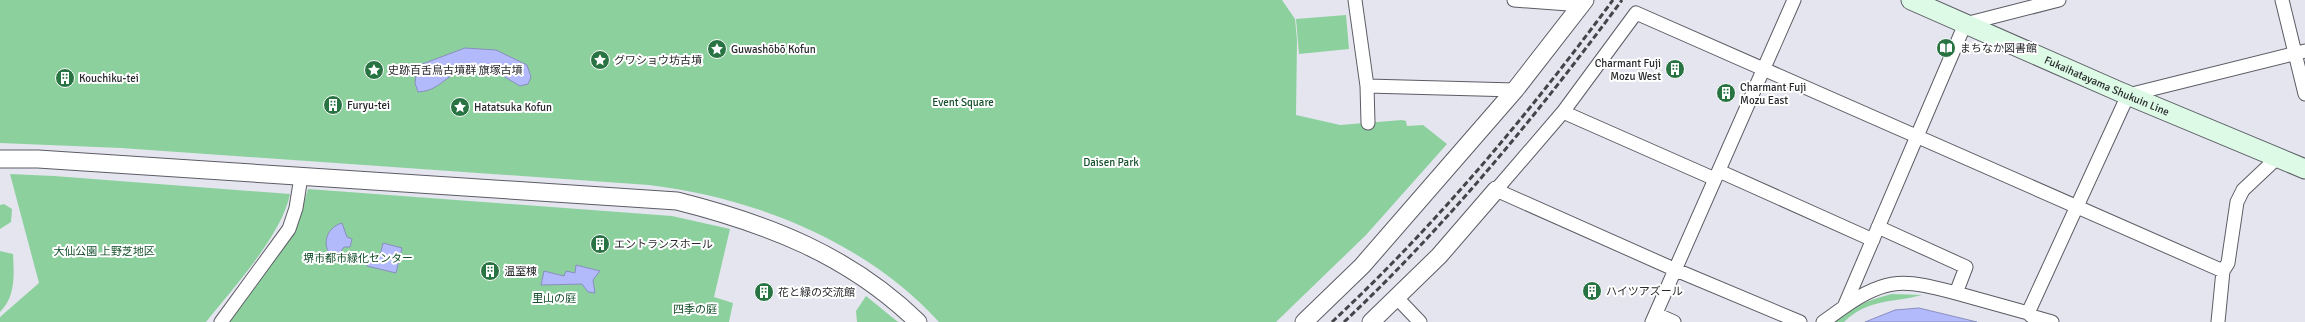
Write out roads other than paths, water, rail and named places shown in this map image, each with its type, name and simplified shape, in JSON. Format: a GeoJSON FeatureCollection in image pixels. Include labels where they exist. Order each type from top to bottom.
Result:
{"type":"FeatureCollection","features":[{"type":"Feature","properties":{"kind":"main road","name":"Fukaihatayama Shukuin Line"},"geometry":{"type":"LineString","coordinates":[[1911,0],[2128,95],[2305,169]]}},
{"type":"Feature","properties":{"kind":"street"},"geometry":{"type":"LineString","coordinates":[[1355,0],[1367,86],[1368,123]]}},
{"type":"Feature","properties":{"kind":"street"},"geometry":{"type":"LineString","coordinates":[[1514,0],[1583,2]]}},
{"type":"Feature","properties":{"kind":"street"},"geometry":{"type":"LineString","coordinates":[[1674,322],[1654,318],[1794,0]]}},
{"type":"Feature","properties":{"kind":"street"},"geometry":{"type":"LineString","coordinates":[[1844,307],[1916,135],[1965,24],[2059,0]]}},
{"type":"Feature","properties":{"kind":"street"},"geometry":{"type":"LineString","coordinates":[[2282,0],[2300,52],[2305,94]]}},
{"type":"Feature","properties":{"kind":"street"},"geometry":{"type":"LineString","coordinates":[[1304,322],[1362,266],[1515,90],[1583,2]]}},
{"type":"Feature","properties":{"kind":"street"},"geometry":{"type":"LineString","coordinates":[[1371,322],[1439,256],[1563,112],[1636,13],[2223,271]]}},
{"type":"Feature","properties":{"kind":"street"},"geometry":{"type":"LineString","coordinates":[[2028,313],[2128,95],[2300,52]]}},
{"type":"Feature","properties":{"kind":"street"},"geometry":{"type":"LineString","coordinates":[[1367,86],[1515,90]]}},
{"type":"Feature","properties":{"kind":"street"},"geometry":{"type":"LineString","coordinates":[[1563,112],[1873,240]]}},
{"type":"Feature","properties":{"kind":"street"},"geometry":{"type":"LineString","coordinates":[[2218,322],[2223,271],[2228,263],[2237,202],[2243,190],[2277,158]]}},
{"type":"Feature","properties":{"kind":"street"},"geometry":{"type":"LineString","coordinates":[[0,159],[301,176],[677,201],[730,214],[780,232],[828,256],[870,283],[918,322]]}},
{"type":"Feature","properties":{"kind":"street"},"geometry":{"type":"LineString","coordinates":[[221,322],[289,229],[296,208],[301,176]]}},
{"type":"Feature","properties":{"kind":"street"},"geometry":{"type":"LineString","coordinates":[[1496,190],[1676,270],[1800,322]]}},
{"type":"Feature","properties":{"kind":"street"},"geometry":{"type":"LineString","coordinates":[[1878,227],[1966,267],[1956,293]]}},
{"type":"Feature","properties":{"kind":"street"},"geometry":{"type":"LineString","coordinates":[[1823,322],[1873,288],[1890,283],[1920,283],[2028,313],[2031,316],[2052,322]]}},
{"type":"Feature","properties":{"kind":"street"},"geometry":{"type":"LineString","coordinates":[[1397,298],[1420,322]]}},
{"type":"Feature","properties":{"kind":"water"},"geometry":{"type":"Polygon","coordinates":[[[465,48],[496,50],[527,65],[531,77],[528,84],[520,86],[493,71],[477,67],[468,68],[459,72],[427,91],[418,92],[415,83],[417,66],[465,48]]]}},
{"type":"Feature","properties":{"kind":"water"},"geometry":{"type":"Polygon","coordinates":[[[342,223],[347,237],[352,239],[350,247],[344,247],[335,259],[327,249],[326,239],[332,229],[342,223]]]}},
{"type":"Feature","properties":{"kind":"water"},"geometry":{"type":"Polygon","coordinates":[[[383,243],[402,248],[396,273],[367,266],[370,253],[380,255],[383,243]]]}},
{"type":"Feature","properties":{"kind":"water"},"geometry":{"type":"Polygon","coordinates":[[[576,265],[600,271],[593,280],[595,293],[588,292],[582,284],[541,285],[544,271],[564,276],[566,271],[575,273],[576,265]]]}},
{"type":"Feature","properties":{"kind":"water"},"geometry":{"type":"Polygon","coordinates":[[[1919,308],[1977,322],[1865,322],[1895,310],[1919,308]]]}},
{"type":"Feature","properties":{"kind":"railway"},"geometry":{"type":"LineString","coordinates":[[1332,322],[1408,247],[1480,168],[1548,85],[1613,0]]}},
{"type":"Feature","properties":{"kind":"railway"},"geometry":{"type":"LineString","coordinates":[[1344,322],[1382,285],[1455,208],[1558,85],[1622,0]]}},
{"type":"Feature","properties":{"kind":"place","name":"まちなか図書館"},"geometry":{"type":"Point","coordinates":[1946,48]}},
{"type":"Feature","properties":{"kind":"place","name":"Guwashōbō Kofun"},"geometry":{"type":"Point","coordinates":[717,49]}},
{"type":"Feature","properties":{"kind":"place","name":"グワショウ坊古墳"},"geometry":{"type":"Point","coordinates":[600,60]}},
{"type":"Feature","properties":{"kind":"place","name":"Charmant Fuji Mozu West"},"geometry":{"type":"Point","coordinates":[1675,69]}},
{"type":"Feature","properties":{"kind":"place","name":"史跡百舌鳥古墳群 旗塚古墳"},"geometry":{"type":"Point","coordinates":[374,70]}},
{"type":"Feature","properties":{"kind":"place","name":"Kouchiku-tei"},"geometry":{"type":"Point","coordinates":[65,78]}},
{"type":"Feature","properties":{"kind":"place","name":"Charmant Fuji Mozu East"},"geometry":{"type":"Point","coordinates":[1726,93]}},
{"type":"Feature","properties":{"kind":"place","name":"Furyu-tei"},"geometry":{"type":"Point","coordinates":[333,105]}},
{"type":"Feature","properties":{"kind":"place","name":"Hatatsuka Kofun"},"geometry":{"type":"Point","coordinates":[460,107]}},
{"type":"Feature","properties":{"kind":"place","name":"エントランスホール"},"geometry":{"type":"Point","coordinates":[600,244]}},
{"type":"Feature","properties":{"kind":"place","name":"温室棟"},"geometry":{"type":"Point","coordinates":[490,271]}},
{"type":"Feature","properties":{"kind":"place","name":"ハイツアズール"},"geometry":{"type":"Point","coordinates":[1592,291]}},
{"type":"Feature","properties":{"kind":"place","name":"花と緑の交流館"},"geometry":{"type":"Point","coordinates":[764,292]}},
{"type":"Feature","properties":{"kind":"park label","name":"Event Square"},"geometry":{"type":"Point","coordinates":[963,102]}},
{"type":"Feature","properties":{"kind":"park label","name":"Daisen Park"},"geometry":{"type":"Point","coordinates":[1111,162]}},
{"type":"Feature","properties":{"kind":"park label","name":"大仙公園 上野芝地区"},"geometry":{"type":"Point","coordinates":[104,251]}},
{"type":"Feature","properties":{"kind":"park label","name":"堺市都市緑化センター"},"geometry":{"type":"Point","coordinates":[358,258]}},
{"type":"Feature","properties":{"kind":"park label","name":"里山の庭"},"geometry":{"type":"Point","coordinates":[554,298]}},
{"type":"Feature","properties":{"kind":"park label","name":"四季の庭"},"geometry":{"type":"Point","coordinates":[695,309]}}]}
